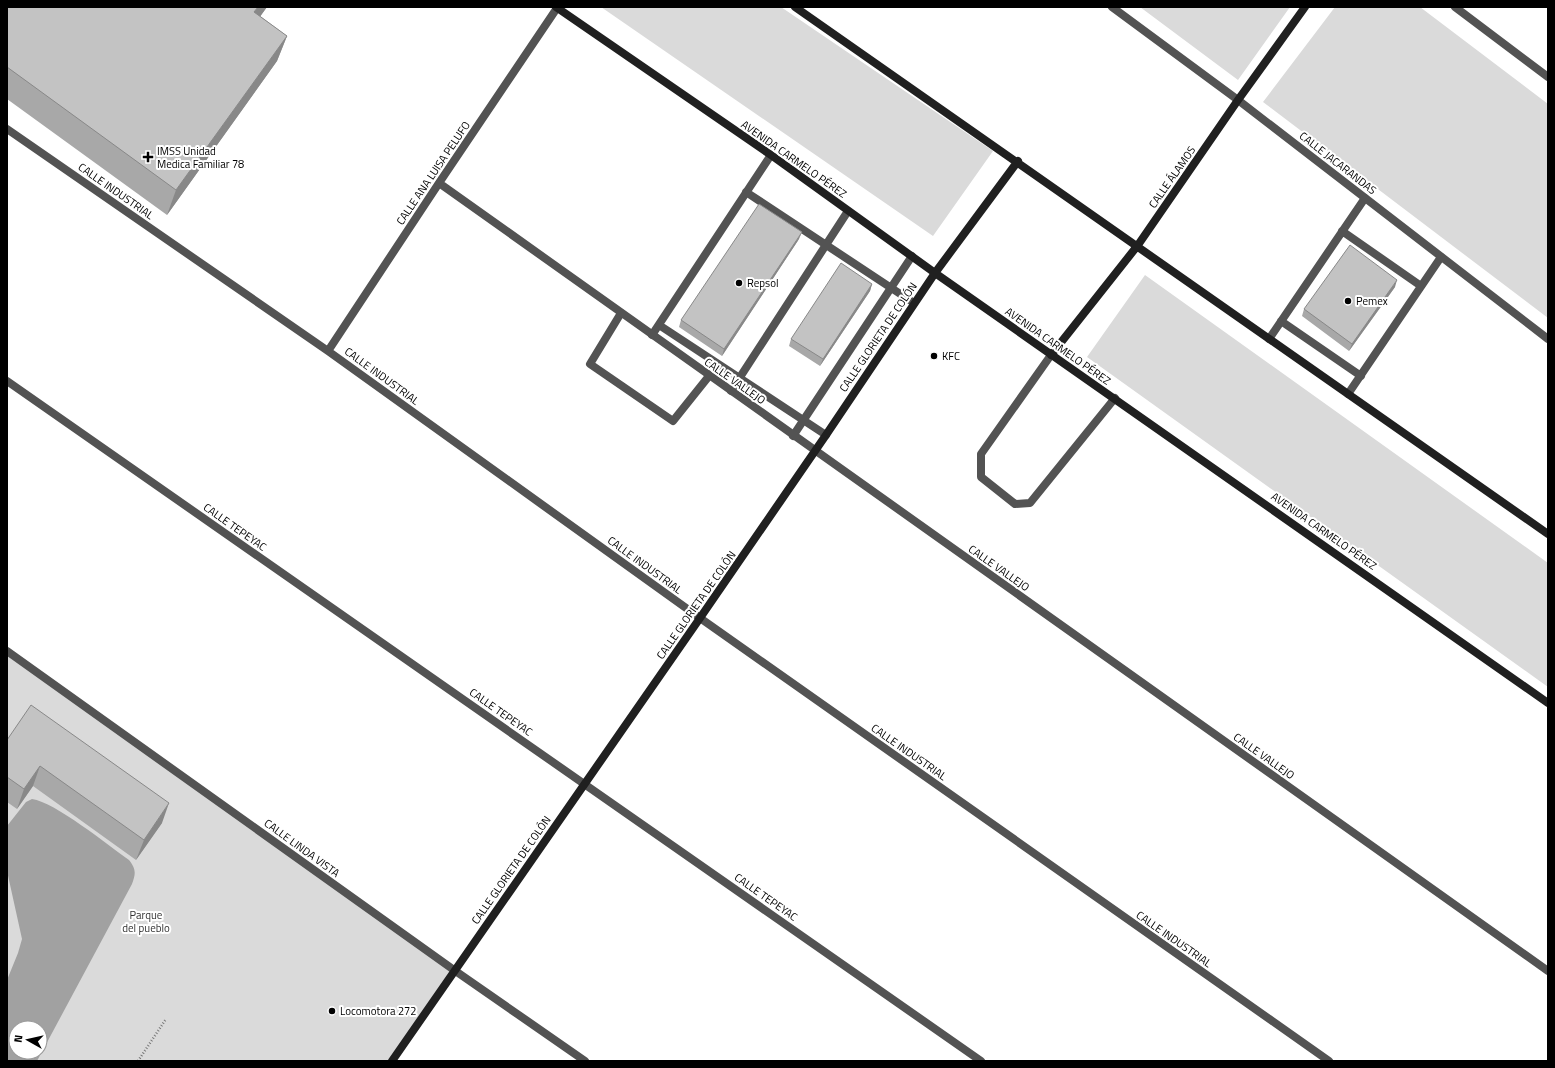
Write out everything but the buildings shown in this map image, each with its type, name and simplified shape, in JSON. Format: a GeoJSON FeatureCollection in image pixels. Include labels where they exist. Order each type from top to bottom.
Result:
{"type":"FeatureCollection","features":[{"type":"Feature","properties":{"kind":"main road","name":"AVENIDA CARMELO PÉREZ"},"geometry":{"type":"LineString","coordinates":[[556,7],[771,155],[1051,355],[1115,398],[1548,702]]}},
{"type":"Feature","properties":{"kind":"main road"},"geometry":{"type":"LineString","coordinates":[[795,7],[1018,161],[1548,534]]}},
{"type":"Feature","properties":{"kind":"main road","name":"CALLE ÁLAMOS"},"geometry":{"type":"LineString","coordinates":[[1051,355],[1138,245],[1238,100],[1305,7]]}},
{"type":"Feature","properties":{"kind":"main road","name":"CALLE GLORIETA DE COLÓN"},"geometry":{"type":"LineString","coordinates":[[392,1061],[700,618],[826,435],[914,303],[1018,161]]}},
{"type":"Feature","properties":{"kind":"street","name":"CALLE ANA LUISA PELUFO"},"geometry":{"type":"LineString","coordinates":[[328,350],[556,7]]}},
{"type":"Feature","properties":{"kind":"street","name":"CALLE JACARANDAS"},"geometry":{"type":"LineString","coordinates":[[1112,7],[1238,100],[1548,339]]}},
{"type":"Feature","properties":{"kind":"street"},"geometry":{"type":"LineString","coordinates":[[1455,7],[1548,77]]}},
{"type":"Feature","properties":{"kind":"street","name":"CALLE INDUSTRIAL"},"geometry":{"type":"LineString","coordinates":[[7,129],[328,350],[700,618],[1329,1061]]}},
{"type":"Feature","properties":{"kind":"street"},"geometry":{"type":"LineString","coordinates":[[652,335],[771,155]]}},
{"type":"Feature","properties":{"kind":"street","name":"CALLE VALLEJO"},"geometry":{"type":"LineString","coordinates":[[438,183],[792,436],[1548,971]]}},
{"type":"Feature","properties":{"kind":"street"},"geometry":{"type":"LineString","coordinates":[[746,192],[914,303]]}},
{"type":"Feature","properties":{"kind":"street"},"geometry":{"type":"LineString","coordinates":[[1269,339],[1365,198]]}},
{"type":"Feature","properties":{"kind":"street"},"geometry":{"type":"LineString","coordinates":[[731,391],[848,211]]}},
{"type":"Feature","properties":{"kind":"street"},"geometry":{"type":"LineString","coordinates":[[1342,231],[1421,286]]}},
{"type":"Feature","properties":{"kind":"street"},"geometry":{"type":"LineString","coordinates":[[792,436],[912,256]]}},
{"type":"Feature","properties":{"kind":"street"},"geometry":{"type":"LineString","coordinates":[[1348,394],[1441,257]]}},
{"type":"Feature","properties":{"kind":"street"},"geometry":{"type":"LineString","coordinates":[[621,313],[590,364],[673,421],[709,376]]}},
{"type":"Feature","properties":{"kind":"street"},"geometry":{"type":"LineString","coordinates":[[1281,321],[1361,376]]}},
{"type":"Feature","properties":{"kind":"street"},"geometry":{"type":"LineString","coordinates":[[659,325],[826,435]]}},
{"type":"Feature","properties":{"kind":"street"},"geometry":{"type":"LineString","coordinates":[[1051,355],[982,454],[981,477],[1014,504],[1030,503],[1115,398]]}},
{"type":"Feature","properties":{"kind":"street","name":"CALLE TEPEYAC"},"geometry":{"type":"LineString","coordinates":[[7,381],[981,1061]]}},
{"type":"Feature","properties":{"kind":"street","name":"CALLE LINDA VISTA"},"geometry":{"type":"LineString","coordinates":[[7,651],[454,970],[585,1061]]}},
{"type":"Feature","properties":{"kind":"path"},"geometry":{"type":"LineString","coordinates":[[138,1061],[166,1019]]}},
{"type":"Feature","properties":{"kind":"green space"},"geometry":{"type":"Polygon","coordinates":[[[601,7],[781,7],[993,151],[933,236],[601,7]]]}},
{"type":"Feature","properties":{"kind":"green space"},"geometry":{"type":"Polygon","coordinates":[[[1140,7],[1290,7],[1238,80],[1140,7]]]}},
{"type":"Feature","properties":{"kind":"green space"},"geometry":{"type":"Polygon","coordinates":[[[1335,7],[1420,7],[1548,104],[1548,318],[1263,102],[1335,7]]]}},
{"type":"Feature","properties":{"kind":"green space"},"geometry":{"type":"Polygon","coordinates":[[[1145,275],[1548,563],[1548,687],[1087,357],[1145,275]]]}},
{"type":"Feature","properties":{"kind":"green space","name":"Parque del pueblo"},"geometry":{"type":"Polygon","coordinates":[[[7,651],[454,970],[391,1061],[7,1061],[7,651]]]}},
{"type":"Feature","properties":{"kind":"shaded area"},"geometry":{"type":"Polygon","coordinates":[[[32,799],[42,802],[68,816],[129,860],[133,866],[135,874],[132,884],[48,1041],[48,1020],[8,1020],[8,1060],[37,1061],[7,1061],[7,980],[22,939],[7,871],[7,826],[26,802],[32,799]]]}},
{"type":"Feature","properties":{"kind":"place","name":"IMSS Unidad Medica Familiar 78"},"geometry":{"type":"Point","coordinates":[148,157]}},
{"type":"Feature","properties":{"kind":"place","name":"Repsol"},"geometry":{"type":"Point","coordinates":[739,283]}},
{"type":"Feature","properties":{"kind":"place","name":"Pemex"},"geometry":{"type":"Point","coordinates":[1348,301]}},
{"type":"Feature","properties":{"kind":"place","name":"KFC"},"geometry":{"type":"Point","coordinates":[934,356]}},
{"type":"Feature","properties":{"kind":"place","name":"Locomotora 272"},"geometry":{"type":"Point","coordinates":[332,1011]}}]}
